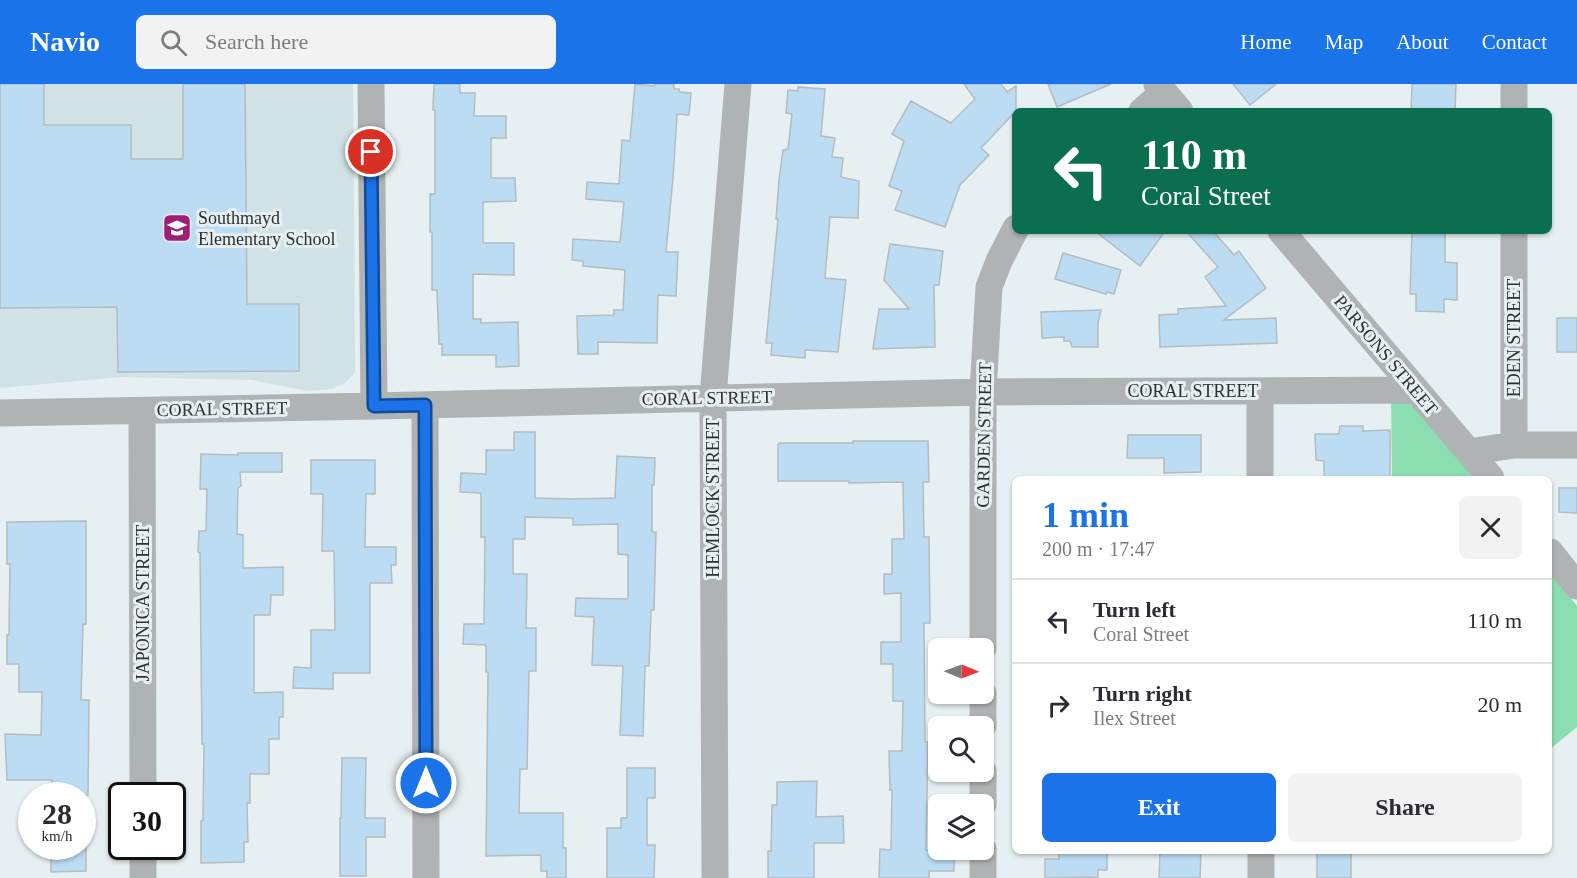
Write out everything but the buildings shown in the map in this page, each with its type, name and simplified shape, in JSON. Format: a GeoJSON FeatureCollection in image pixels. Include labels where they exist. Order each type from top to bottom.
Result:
{"type":"FeatureCollection","features":[{"type":"Feature","properties":{"kind":"street"},"geometry":{"type":"LineString","coordinates":[[371,84],[374,406]]}},
{"type":"Feature","properties":{"kind":"street","name":"HEMLOCK STREET"},"geometry":{"type":"LineString","coordinates":[[715,878],[713,397],[738,84]]}},
{"type":"Feature","properties":{"kind":"street"},"geometry":{"type":"LineString","coordinates":[[1514,84],[1514,108]]}},
{"type":"Feature","properties":{"kind":"street"},"geometry":{"type":"LineString","coordinates":[[1147,108],[1167,96]]}},
{"type":"Feature","properties":{"kind":"street","name":"GARDEN STREET"},"geometry":{"type":"LineString","coordinates":[[983,638],[983,392],[989,287],[1013,234]]}},
{"type":"Feature","properties":{"kind":"street","name":"PARSONS STREET"},"geometry":{"type":"LineString","coordinates":[[1284,234],[1489,476]]}},
{"type":"Feature","properties":{"kind":"street","name":"EDEN STREET"},"geometry":{"type":"LineString","coordinates":[[1514,234],[1514,445]]}},
{"type":"Feature","properties":{"kind":"street","name":"CORAL STREET"},"geometry":{"type":"LineString","coordinates":[[0,413],[983,392],[1415,390]]}},
{"type":"Feature","properties":{"kind":"street"},"geometry":{"type":"LineString","coordinates":[[1260,391],[1260,476]]}},
{"type":"Feature","properties":{"kind":"street"},"geometry":{"type":"LineString","coordinates":[[425,405],[426,878]]}},
{"type":"Feature","properties":{"kind":"street","name":"JAPONICA STREET"},"geometry":{"type":"LineString","coordinates":[[142,411],[143,782]]}},
{"type":"Feature","properties":{"kind":"street"},"geometry":{"type":"LineString","coordinates":[[1469,452],[1514,445],[1577,445]]}},
{"type":"Feature","properties":{"kind":"street"},"geometry":{"type":"LineString","coordinates":[[1552,555],[1577,586]]}},
{"type":"Feature","properties":{"kind":"street"},"geometry":{"type":"LineString","coordinates":[[1261,854],[1261,878]]}},
{"type":"Feature","properties":{"kind":"street"},"geometry":{"type":"LineString","coordinates":[[143,860],[143,878]]}},
{"type":"Feature","properties":{"kind":"street"},"geometry":{"type":"LineString","coordinates":[[983,860],[984,878]]}},
{"type":"Feature","properties":{"kind":"shaded area","name":"Southmayd Elementary School"},"geometry":{"type":"Polygon","coordinates":[[[0,84],[353,84],[355,372],[346,382],[332,389],[308,391],[252,380],[121,377],[0,388],[0,84]]]}},
{"type":"Feature","properties":{"kind":"green space"},"geometry":{"type":"Polygon","coordinates":[[[1391,395],[1414,405],[1472,476],[1392,476],[1391,395]]]}},
{"type":"Feature","properties":{"kind":"green space"},"geometry":{"type":"Polygon","coordinates":[[[1552,575],[1577,606],[1577,727],[1552,747],[1552,575]]]}},
{"type":"Feature","properties":{"kind":"place","name":"Southmayd Elementary School"},"geometry":{"type":"Point","coordinates":[177,228]}},
{"type":"Feature","properties":{"kind":"route"},"geometry":{"type":"LineString","coordinates":[[371,152],[374,406],[425,405],[426,783]]}}]}
